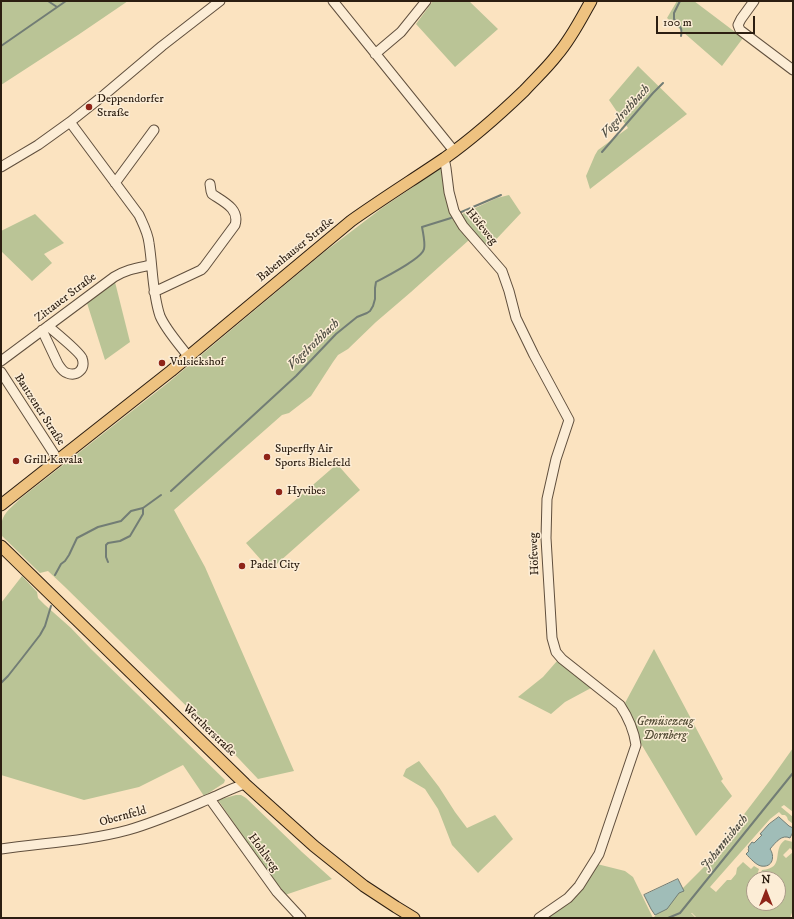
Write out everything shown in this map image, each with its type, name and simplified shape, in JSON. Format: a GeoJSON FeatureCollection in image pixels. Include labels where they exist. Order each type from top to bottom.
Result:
{"type":"FeatureCollection","features":[{"type":"Feature","properties":{"kind":"main road","name":"Babenhauser Straße"},"geometry":{"type":"LineString","coordinates":[[1,506],[188,356],[352,221],[454,151],[479,132],[542,72],[565,46],[591,1]]}},
{"type":"Feature","properties":{"kind":"main road","name":"Wertherstraße"},"geometry":{"type":"LineString","coordinates":[[1,546],[245,784],[346,873],[375,894],[414,918]]}},
{"type":"Feature","properties":{"kind":"street"},"geometry":{"type":"LineString","coordinates":[[1,167],[38,145],[70,122],[162,46],[220,1]]}},
{"type":"Feature","properties":{"kind":"street"},"geometry":{"type":"LineString","coordinates":[[333,1],[454,151]]}},
{"type":"Feature","properties":{"kind":"street"},"geometry":{"type":"LineString","coordinates":[[375,54],[401,32],[426,1]]}},
{"type":"Feature","properties":{"kind":"street"},"geometry":{"type":"LineString","coordinates":[[754,1],[738,25],[740,30],[793,70]]}},
{"type":"Feature","properties":{"kind":"street"},"geometry":{"type":"LineString","coordinates":[[70,122],[135,208],[144,224],[149,242],[152,281],[161,318],[172,336],[188,356]]}},
{"type":"Feature","properties":{"kind":"street"},"geometry":{"type":"LineString","coordinates":[[115,183],[154,130]]}},
{"type":"Feature","properties":{"kind":"street","name":"Höfeweg"},"geometry":{"type":"LineString","coordinates":[[444,158],[449,192],[454,211],[463,226],[502,271],[516,318],[569,420],[556,459],[548,499],[546,545],[552,638],[556,652],[562,660],[620,704],[630,724],[636,745],[599,854],[579,886],[568,898],[539,918]]}},
{"type":"Feature","properties":{"kind":"street"},"geometry":{"type":"LineString","coordinates":[[154,292],[201,270],[235,225],[236,218],[234,210],[212,194],[210,184]]}},
{"type":"Feature","properties":{"kind":"street","name":"Zittauer Straße"},"geometry":{"type":"LineString","coordinates":[[1,361],[114,277],[122,272],[134,268],[151,265]]}},
{"type":"Feature","properties":{"kind":"street"},"geometry":{"type":"LineString","coordinates":[[45,328],[81,355],[83,363],[82,370],[76,374],[67,373],[60,368],[45,328]]}},
{"type":"Feature","properties":{"kind":"street","name":"Bautzener Straße"},"geometry":{"type":"LineString","coordinates":[[1,372],[58,460]]}},
{"type":"Feature","properties":{"kind":"street","name":"Obernfeld"},"geometry":{"type":"LineString","coordinates":[[1,849],[89,838],[128,830],[210,799],[234,787],[245,784]]}},
{"type":"Feature","properties":{"kind":"street","name":"Hohlweg"},"geometry":{"type":"LineString","coordinates":[[210,799],[277,892],[301,918]]}},
{"type":"Feature","properties":{"kind":"green space"},"geometry":{"type":"Polygon","coordinates":[[[1,1],[128,1],[1,85],[1,1]]]}},
{"type":"Feature","properties":{"kind":"green space"},"geometry":{"type":"Polygon","coordinates":[[[433,1],[469,1],[498,29],[455,67],[416,24],[433,1]]]}},
{"type":"Feature","properties":{"kind":"green space"},"geometry":{"type":"Polygon","coordinates":[[[677,1],[694,1],[743,38],[722,66],[667,18],[677,1]]]}},
{"type":"Feature","properties":{"kind":"green space"},"geometry":{"type":"Polygon","coordinates":[[[638,66],[687,114],[590,189],[586,176],[598,150],[628,128],[609,100],[638,66]]]}},
{"type":"Feature","properties":{"kind":"green space"},"geometry":{"type":"Polygon","coordinates":[[[441,168],[444,171],[447,196],[453,219],[469,240],[376,322],[348,349],[338,355],[311,396],[289,413],[282,415],[174,510],[205,567],[294,771],[258,779],[223,742],[65,587],[48,571],[40,573],[1,535],[3,518],[8,510],[21,498],[169,382],[323,253],[382,208],[441,168]]]}},
{"type":"Feature","properties":{"kind":"green space"},"geometry":{"type":"Polygon","coordinates":[[[509,195],[521,213],[488,248],[465,223],[462,214],[497,198],[509,195]]]}},
{"type":"Feature","properties":{"kind":"green space"},"geometry":{"type":"Polygon","coordinates":[[[35,214],[64,243],[44,254],[52,263],[32,281],[1,251],[1,231],[35,214]]]}},
{"type":"Feature","properties":{"kind":"green space"},"geometry":{"type":"Polygon","coordinates":[[[115,282],[130,342],[105,360],[87,303],[115,282]]]}},
{"type":"Feature","properties":{"kind":"green space"},"geometry":{"type":"Polygon","coordinates":[[[337,464],[360,490],[270,570],[246,543],[337,464]]]}},
{"type":"Feature","properties":{"kind":"green space"},"geometry":{"type":"Polygon","coordinates":[[[22,576],[37,592],[38,598],[71,628],[225,780],[224,783],[204,796],[183,765],[139,787],[84,800],[1,775],[1,603],[22,576]]]}},
{"type":"Feature","properties":{"kind":"green space","name":"Gemüsezeug Dornberg"},"geometry":{"type":"Polygon","coordinates":[[[654,649],[723,779],[721,781],[732,796],[696,836],[640,742],[625,703],[654,649]]]}},
{"type":"Feature","properties":{"kind":"green space"},"geometry":{"type":"Polygon","coordinates":[[[557,661],[591,688],[565,702],[551,714],[518,697],[543,677],[557,661]]]}},
{"type":"Feature","properties":{"kind":"green space"},"geometry":{"type":"Polygon","coordinates":[[[793,748],[793,812],[784,805],[781,807],[793,817],[793,824],[785,815],[782,815],[779,812],[770,819],[710,887],[716,892],[727,880],[731,880],[736,874],[737,868],[743,862],[751,869],[754,866],[759,869],[758,871],[746,871],[746,911],[786,911],[786,871],[762,871],[774,866],[781,844],[785,840],[793,842],[793,851],[790,848],[783,855],[786,858],[793,852],[793,910],[790,918],[697,918],[691,913],[696,918],[653,918],[717,854],[732,830],[793,748]]]}},
{"type":"Feature","properties":{"kind":"green space"},"geometry":{"type":"Polygon","coordinates":[[[419,761],[467,828],[495,815],[513,839],[478,873],[452,845],[438,809],[425,789],[403,776],[406,769],[419,761]]]}},
{"type":"Feature","properties":{"kind":"green space"},"geometry":{"type":"Polygon","coordinates":[[[241,795],[246,798],[332,879],[285,895],[280,890],[218,800],[241,795]]]}},
{"type":"Feature","properties":{"kind":"green space"},"geometry":{"type":"Polygon","coordinates":[[[597,864],[625,871],[633,877],[653,918],[544,918],[597,864]]]}},
{"type":"Feature","properties":{"kind":"water"},"geometry":{"type":"Polygon","coordinates":[[[779,817],[793,828],[793,832],[790,838],[784,837],[777,841],[770,849],[773,858],[772,861],[768,865],[761,866],[746,854],[749,851],[748,847],[762,835],[760,834],[769,824],[779,817]]]}},
{"type":"Feature","properties":{"kind":"water"},"geometry":{"type":"Polygon","coordinates":[[[678,879],[684,891],[679,893],[667,909],[655,915],[644,895],[678,879]]]}},
{"type":"Feature","properties":{"kind":"waterway"},"geometry":{"type":"LineString","coordinates":[[48,1],[57,7]]}},
{"type":"Feature","properties":{"kind":"waterway"},"geometry":{"type":"LineString","coordinates":[[1,46],[66,1]]}},
{"type":"Feature","properties":{"kind":"waterway","name":"Vogelrothbach"},"geometry":{"type":"LineString","coordinates":[[680,1],[674,13],[674,19],[681,28],[681,36]]}},
{"type":"Feature","properties":{"kind":"waterway","name":"Vogelrothbach"},"geometry":{"type":"LineString","coordinates":[[602,152],[663,83]]}},
{"type":"Feature","properties":{"kind":"waterway","name":"Vogelrothbach"},"geometry":{"type":"LineString","coordinates":[[459,213],[501,195]]}},
{"type":"Feature","properties":{"kind":"waterway","name":"Vogelrothbach"},"geometry":{"type":"LineString","coordinates":[[171,491],[296,376],[336,334],[357,317],[370,311],[375,299],[376,282],[403,267],[422,253],[424,249],[422,227],[451,218]]}},
{"type":"Feature","properties":{"kind":"waterway","name":"Vogelrothbach"},"geometry":{"type":"LineString","coordinates":[[55,575],[61,564],[69,555],[77,538],[98,527],[121,521],[131,511],[143,508],[161,495]]}},
{"type":"Feature","properties":{"kind":"waterway","name":"Vogelrothbach"},"geometry":{"type":"LineString","coordinates":[[108,562],[106,557],[106,545],[130,536],[143,514],[143,508]]}},
{"type":"Feature","properties":{"kind":"waterway"},"geometry":{"type":"LineString","coordinates":[[1,683],[40,635],[45,626],[51,606]]}},
{"type":"Feature","properties":{"kind":"waterway","name":"Johannisbach"},"geometry":{"type":"LineString","coordinates":[[668,918],[680,913],[793,773]]}},
{"type":"Feature","properties":{"kind":"place","name":"Deppendorfer Straße"},"geometry":{"type":"Point","coordinates":[89,107]}},
{"type":"Feature","properties":{"kind":"place","name":"Vulsiekshof"},"geometry":{"type":"Point","coordinates":[162,363]}},
{"type":"Feature","properties":{"kind":"place","name":"Superfly Air Sports Bielefeld"},"geometry":{"type":"Point","coordinates":[267,457]}},
{"type":"Feature","properties":{"kind":"place","name":"Grill Kavala"},"geometry":{"type":"Point","coordinates":[16,461]}},
{"type":"Feature","properties":{"kind":"place","name":"Hyvibes"},"geometry":{"type":"Point","coordinates":[279,492]}},
{"type":"Feature","properties":{"kind":"place","name":"Padel City"},"geometry":{"type":"Point","coordinates":[242,566]}}]}
